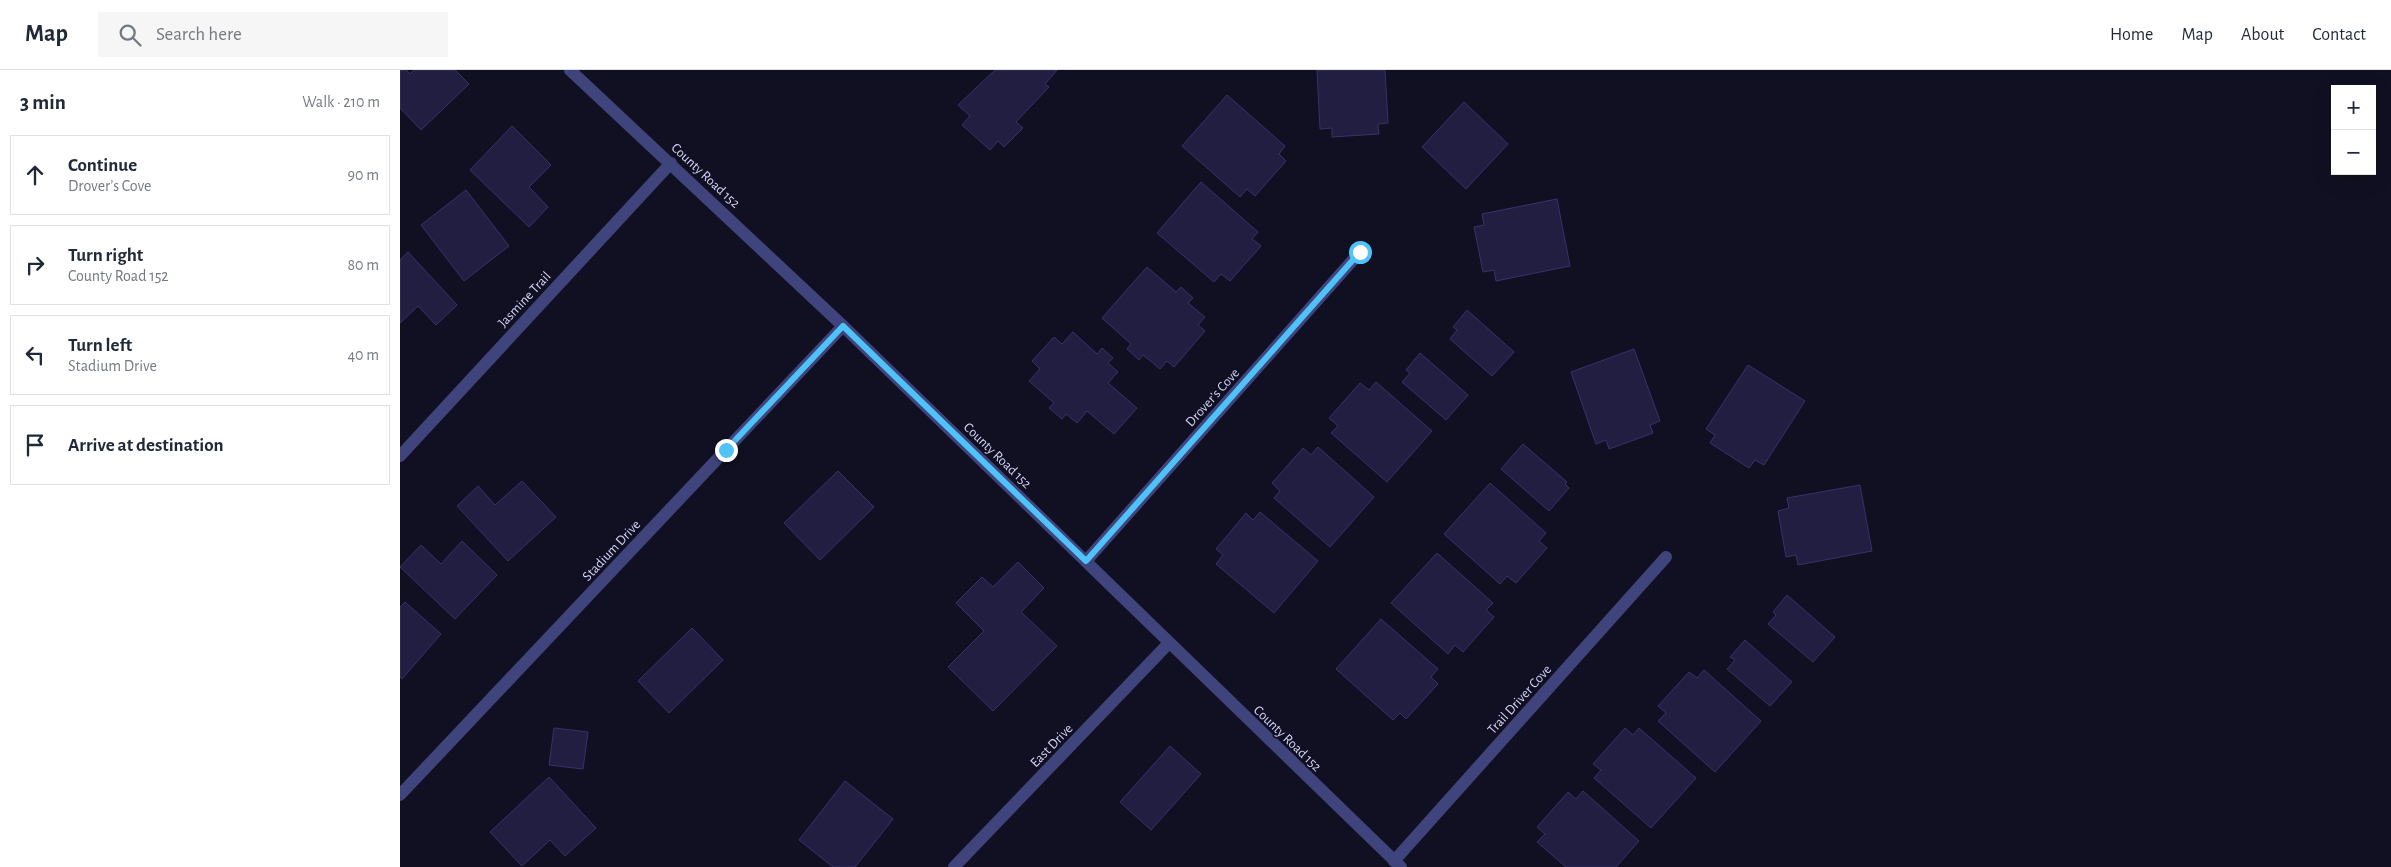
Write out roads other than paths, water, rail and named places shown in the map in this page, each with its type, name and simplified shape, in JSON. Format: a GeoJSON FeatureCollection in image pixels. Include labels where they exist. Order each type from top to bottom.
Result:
{"type":"FeatureCollection","features":[{"type":"Feature","properties":{"kind":"street","name":"County Road 152"},"geometry":{"type":"LineString","coordinates":[[570,70],[843,326],[1397,864]]}},
{"type":"Feature","properties":{"kind":"street","name":"Jasmine Trail"},"geometry":{"type":"LineString","coordinates":[[400,456],[671,163]]}},
{"type":"Feature","properties":{"kind":"street","name":"Drover’s Cove"},"geometry":{"type":"LineString","coordinates":[[1086,561],[1360,252]]}},
{"type":"Feature","properties":{"kind":"street","name":"Stadium Drive"},"geometry":{"type":"LineString","coordinates":[[400,795],[843,326]]}},
{"type":"Feature","properties":{"kind":"street","name":"Trail Driver Cove"},"geometry":{"type":"LineString","coordinates":[[1397,864],[1666,558]]}},
{"type":"Feature","properties":{"kind":"street","name":"East Drive"},"geometry":{"type":"LineString","coordinates":[[954,867],[1169,643]]}}]}
